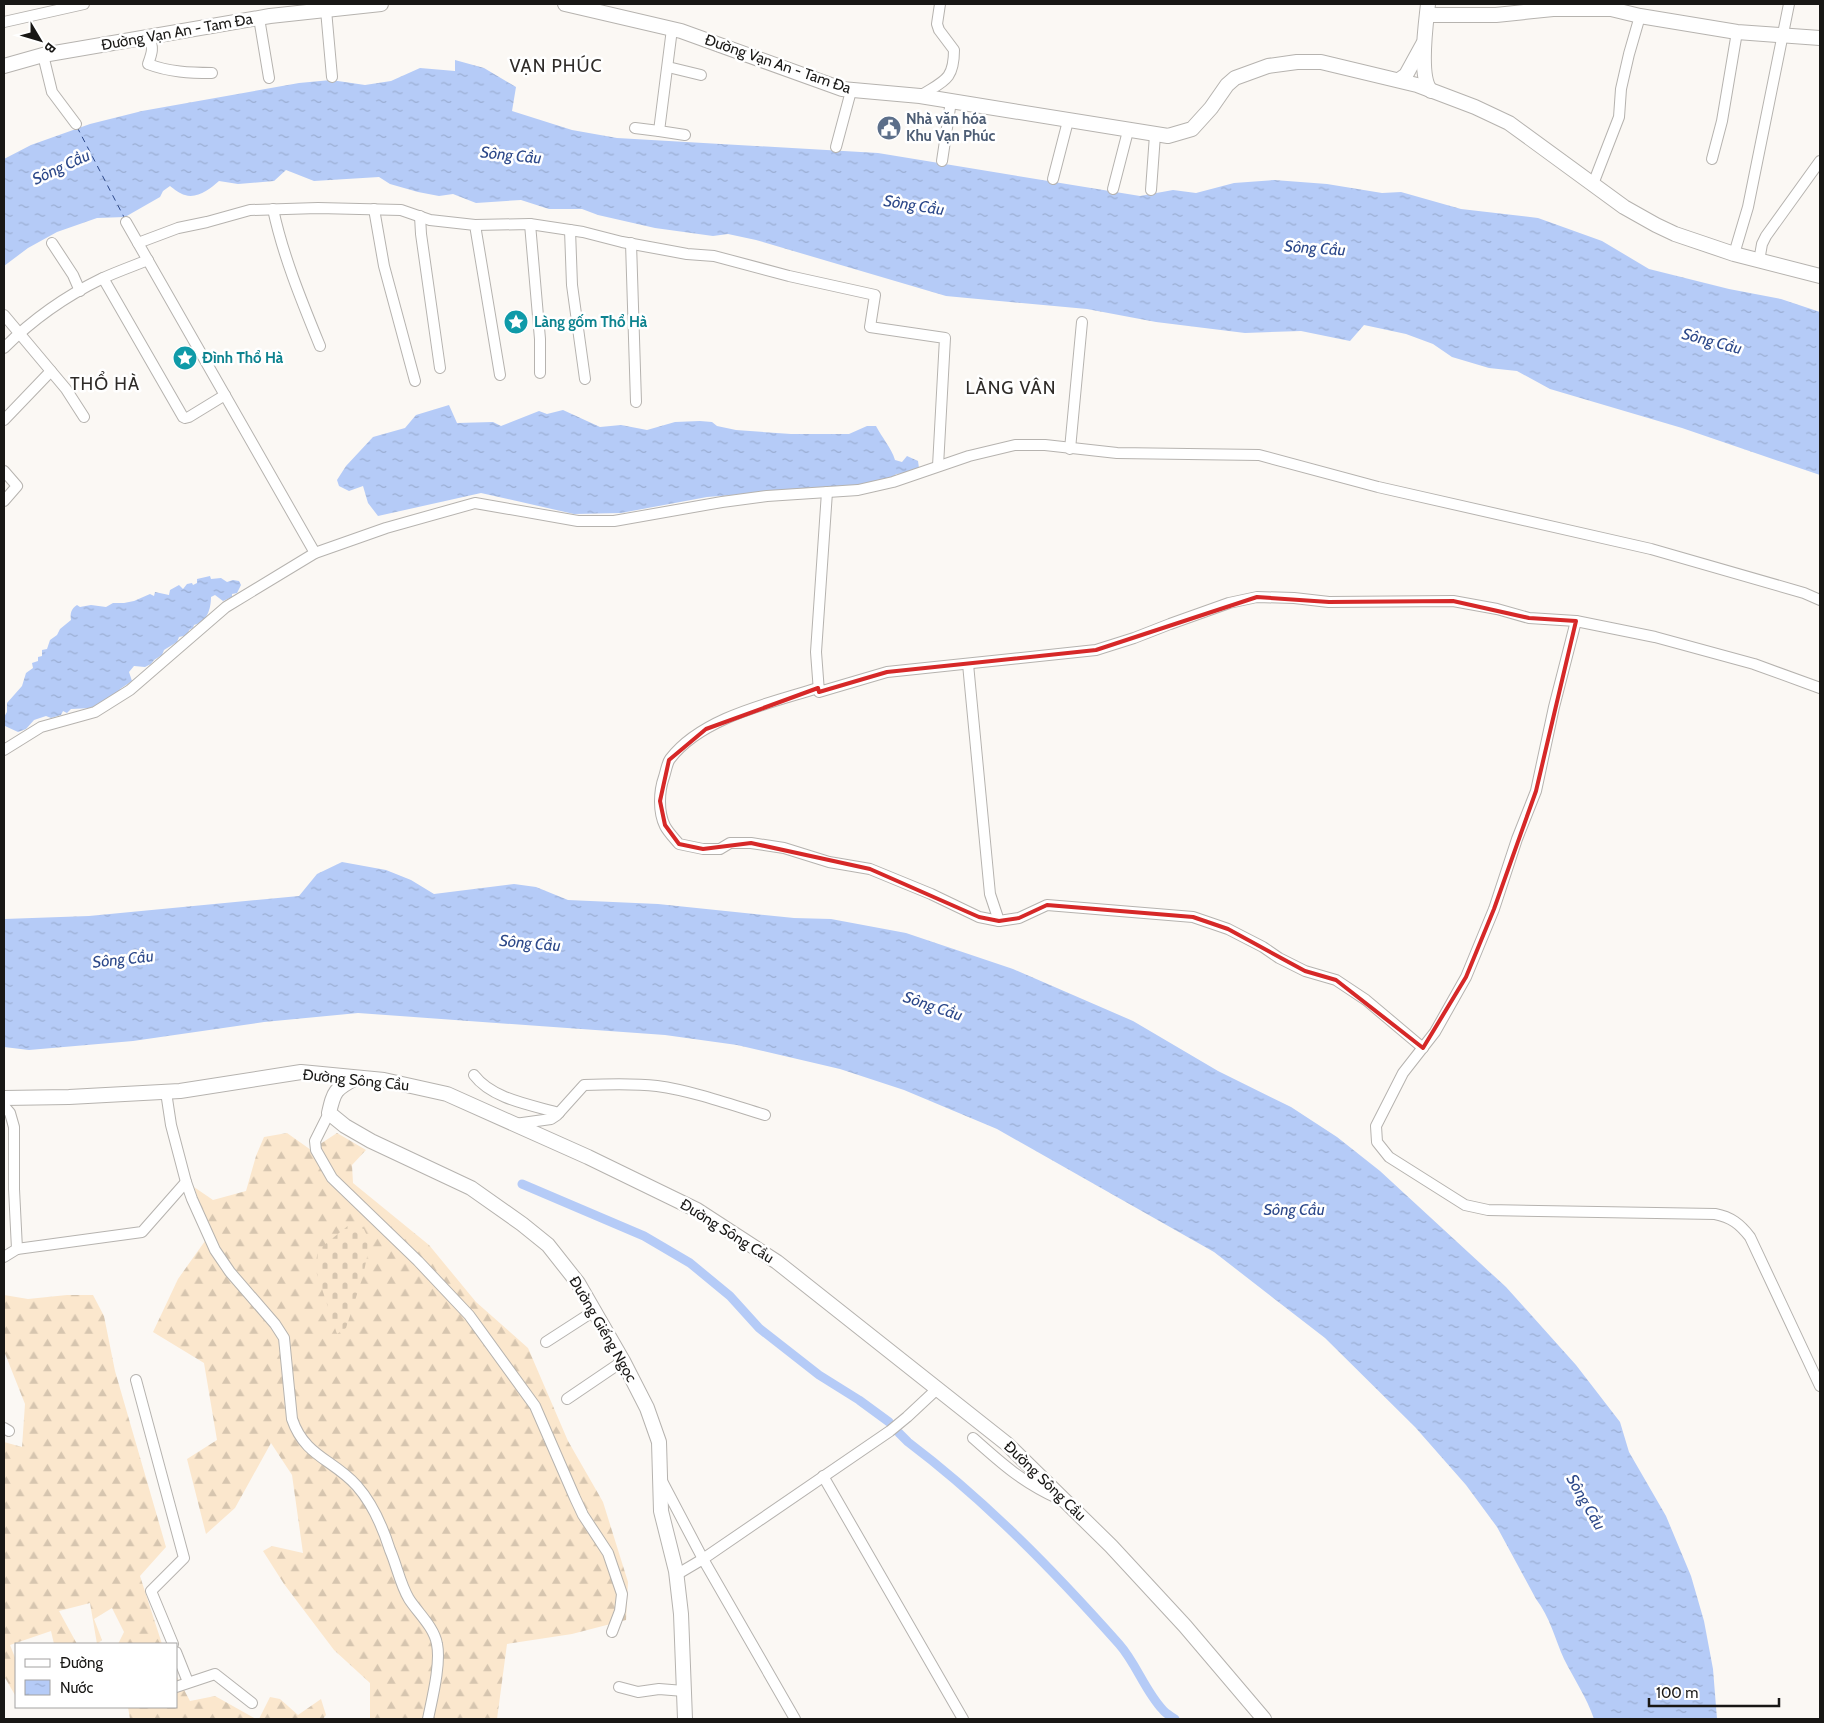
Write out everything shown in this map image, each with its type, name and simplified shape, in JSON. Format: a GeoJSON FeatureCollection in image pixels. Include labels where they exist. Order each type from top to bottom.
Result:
{"type":"FeatureCollection","features":[{"type":"Feature","properties":{"kind":"main road","name":"Đường Vạn An - Tam Đa"},"geometry":{"type":"LineString","coordinates":[[4,66],[43,55],[259,18],[334,7],[381,4]]}},
{"type":"Feature","properties":{"kind":"main road","name":"Đường Vạn An - Tam Đa"},"geometry":{"type":"LineString","coordinates":[[565,4],[672,29],[851,91],[920,96],[1168,136],[1192,129],[1235,78],[1268,66],[1297,62],[1321,62],[1417,85],[1476,107],[1499,117],[1536,141],[1624,207],[1675,234],[1734,254],[1820,276]]}},
{"type":"Feature","properties":{"kind":"main road"},"geometry":{"type":"LineString","coordinates":[[1431,91],[1426,81],[1425,39],[1428,10],[1496,15],[1553,8],[1611,9],[1640,16],[1737,32],[1820,38]]}},
{"type":"Feature","properties":{"kind":"main road"},"geometry":{"type":"LineString","coordinates":[[1399,80],[1406,75],[1425,39]]}},
{"type":"Feature","properties":{"kind":"main road","name":"Đường Sông Cầu"},"geometry":{"type":"LineString","coordinates":[[4,1098],[166,1092],[301,1072],[384,1080],[447,1094],[697,1210],[777,1262],[1008,1444],[1069,1503],[1185,1626],[1264,1719]]}},
{"type":"Feature","properties":{"kind":"main road"},"geometry":{"type":"LineString","coordinates":[[329,1113],[334,1092],[343,1084],[356,1078]]}},
{"type":"Feature","properties":{"kind":"main road","name":"Đường Giếng Ngọc"},"geometry":{"type":"LineString","coordinates":[[329,1113],[371,1141],[471,1188],[548,1245],[578,1282],[624,1361],[647,1408],[659,1442],[661,1511],[676,1575],[681,1614],[685,1719]]}},
{"type":"Feature","properties":{"kind":"street"},"geometry":{"type":"LineString","coordinates":[[4,22],[84,4]]}},
{"type":"Feature","properties":{"kind":"street"},"geometry":{"type":"LineString","coordinates":[[920,96],[947,79],[952,71],[954,50],[939,30],[937,24],[940,4]]}},
{"type":"Feature","properties":{"kind":"street"},"geometry":{"type":"LineString","coordinates":[[1734,254],[1748,207],[1789,4]]}},
{"type":"Feature","properties":{"kind":"street"},"geometry":{"type":"LineString","coordinates":[[332,77],[334,7]]}},
{"type":"Feature","properties":{"kind":"street"},"geometry":{"type":"LineString","coordinates":[[1593,184],[1619,116],[1621,89],[1640,16]]}},
{"type":"Feature","properties":{"kind":"street"},"geometry":{"type":"LineString","coordinates":[[259,18],[268,78]]}},
{"type":"Feature","properties":{"kind":"street"},"geometry":{"type":"LineString","coordinates":[[659,131],[672,29]]}},
{"type":"Feature","properties":{"kind":"street"},"geometry":{"type":"LineString","coordinates":[[1712,159],[1722,121],[1737,32]]}},
{"type":"Feature","properties":{"kind":"street"},"geometry":{"type":"LineString","coordinates":[[149,37],[153,45],[153,52],[148,64],[177,72],[212,72]]}},
{"type":"Feature","properties":{"kind":"street"},"geometry":{"type":"LineString","coordinates":[[43,55],[52,92],[76,124]]}},
{"type":"Feature","properties":{"kind":"street"},"geometry":{"type":"LineString","coordinates":[[668,67],[701,75]]}},
{"type":"Feature","properties":{"kind":"street"},"geometry":{"type":"LineString","coordinates":[[836,147],[851,91]]}},
{"type":"Feature","properties":{"kind":"street"},"geometry":{"type":"LineString","coordinates":[[942,161],[951,101]]}},
{"type":"Feature","properties":{"kind":"street"},"geometry":{"type":"LineString","coordinates":[[1053,179],[1068,121]]}},
{"type":"Feature","properties":{"kind":"street"},"geometry":{"type":"LineString","coordinates":[[635,128],[685,135]]}},
{"type":"Feature","properties":{"kind":"street"},"geometry":{"type":"LineString","coordinates":[[1113,189],[1128,131]]}},
{"type":"Feature","properties":{"kind":"street"},"geometry":{"type":"LineString","coordinates":[[1151,190],[1156,135]]}},
{"type":"Feature","properties":{"kind":"street"},"geometry":{"type":"LineString","coordinates":[[1760,261],[1762,244],[1766,236],[1820,161]]}},
{"type":"Feature","properties":{"kind":"street"},"geometry":{"type":"LineString","coordinates":[[138,243],[178,228],[250,210],[318,208],[401,210],[430,220],[475,224],[530,224],[570,230],[687,254],[714,256],[789,276],[875,294],[870,327],[946,338],[938,466]]}},
{"type":"Feature","properties":{"kind":"street"},"geometry":{"type":"LineString","coordinates":[[273,209],[286,255],[320,346]]}},
{"type":"Feature","properties":{"kind":"street"},"geometry":{"type":"LineString","coordinates":[[374,209],[384,266],[415,381]]}},
{"type":"Feature","properties":{"kind":"street"},"geometry":{"type":"LineString","coordinates":[[420,216],[440,368]]}},
{"type":"Feature","properties":{"kind":"street"},"geometry":{"type":"LineString","coordinates":[[126,222],[315,553]]}},
{"type":"Feature","properties":{"kind":"street"},"geometry":{"type":"LineString","coordinates":[[475,224],[500,375]]}},
{"type":"Feature","properties":{"kind":"street"},"geometry":{"type":"LineString","coordinates":[[530,224],[540,339],[540,373]]}},
{"type":"Feature","properties":{"kind":"street"},"geometry":{"type":"LineString","coordinates":[[570,230],[572,285],[586,379]]}},
{"type":"Feature","properties":{"kind":"street"},"geometry":{"type":"LineString","coordinates":[[52,243],[80,291]]}},
{"type":"Feature","properties":{"kind":"street"},"geometry":{"type":"LineString","coordinates":[[631,243],[636,402]]}},
{"type":"Feature","properties":{"kind":"street"},"geometry":{"type":"LineString","coordinates":[[4,348],[19,332],[59,303],[104,278],[148,260]]}},
{"type":"Feature","properties":{"kind":"street"},"geometry":{"type":"LineString","coordinates":[[104,278],[183,417],[189,416],[226,395]]}},
{"type":"Feature","properties":{"kind":"street"},"geometry":{"type":"LineString","coordinates":[[4,315],[66,389],[84,417]]}},
{"type":"Feature","properties":{"kind":"street"},"geometry":{"type":"LineString","coordinates":[[1070,449],[1082,322]]}},
{"type":"Feature","properties":{"kind":"street"},"geometry":{"type":"LineString","coordinates":[[4,420],[51,371]]}},
{"type":"Feature","properties":{"kind":"street"},"geometry":{"type":"LineString","coordinates":[[4,750],[41,727],[95,712],[130,690],[226,607],[315,553],[386,528],[475,503],[578,521],[614,521],[767,496],[858,490],[893,482],[987,451],[1015,445],[1045,445],[1117,453],[1259,455],[1378,487],[1651,549],[1804,593],[1820,600]]}},
{"type":"Feature","properties":{"kind":"street"},"geometry":{"type":"LineString","coordinates":[[4,471],[17,486],[4,501]]}},
{"type":"Feature","properties":{"kind":"street"},"geometry":{"type":"LineString","coordinates":[[827,492],[816,652],[819,692],[887,672],[1096,650],[1229,603],[1257,597],[1294,598],[1329,602],[1453,601],[1497,609],[1529,618],[1576,621],[1655,637],[1754,664],[1820,688]]}},
{"type":"Feature","properties":{"kind":"street"},"geometry":{"type":"LineString","coordinates":[[1576,621],[1554,707],[1536,791],[1494,909],[1466,977],[1435,1032],[1404,1073],[1376,1126],[1377,1142],[1389,1157],[1465,1205],[1476,1208],[1488,1210],[1715,1214],[1733,1220],[1750,1237],[1820,1386]]}},
{"type":"Feature","properties":{"kind":"street"},"geometry":{"type":"LineString","coordinates":[[968,664],[990,894],[999,921]]}},
{"type":"Feature","properties":{"kind":"street"},"geometry":{"type":"LineString","coordinates":[[818,688],[736,715],[706,729],[682,746],[669,760],[662,783],[660,801],[665,825],[679,844],[703,849],[720,848],[730,843],[751,843],[784,848],[828,862],[870,869],[931,894],[979,918],[999,921],[1019,918],[1048,905],[1192,918],[1228,928],[1305,971],[1336,980],[1366,1000],[1423,1048]]}},
{"type":"Feature","properties":{"kind":"street"},"geometry":{"type":"LineString","coordinates":[[474,1075],[478,1082],[496,1092],[559,1113]]}},
{"type":"Feature","properties":{"kind":"street"},"geometry":{"type":"LineString","coordinates":[[515,1124],[551,1119],[559,1113],[584,1085],[625,1084],[674,1089],[765,1115]]}},
{"type":"Feature","properties":{"kind":"street"},"geometry":{"type":"LineString","coordinates":[[166,1092],[171,1125],[186,1182],[220,1260],[275,1324],[284,1338],[292,1419],[296,1430],[303,1441],[314,1452],[357,1486],[381,1528],[408,1598],[434,1635],[437,1644],[438,1663],[428,1719]]}},
{"type":"Feature","properties":{"kind":"street"},"geometry":{"type":"LineString","coordinates":[[4,1106],[10,1113],[14,1127],[14,1190],[17,1249]]}},
{"type":"Feature","properties":{"kind":"street"},"geometry":{"type":"LineString","coordinates":[[329,1113],[315,1141],[316,1150],[332,1178],[418,1260],[469,1315],[535,1406],[575,1498],[608,1553],[622,1594],[620,1611],[612,1632]]}},
{"type":"Feature","properties":{"kind":"street"},"geometry":{"type":"LineString","coordinates":[[4,1257],[17,1249],[142,1232],[186,1182]]}},
{"type":"Feature","properties":{"kind":"street"},"geometry":{"type":"LineString","coordinates":[[546,1342],[594,1311]]}},
{"type":"Feature","properties":{"kind":"street"},"geometry":{"type":"LineString","coordinates":[[567,1399],[624,1361]]}},
{"type":"Feature","properties":{"kind":"street"},"geometry":{"type":"LineString","coordinates":[[136,1380],[184,1558],[151,1591],[173,1643]]}},
{"type":"Feature","properties":{"kind":"street"},"geometry":{"type":"LineString","coordinates":[[676,1575],[704,1559],[890,1430],[907,1417],[937,1388]]}},
{"type":"Feature","properties":{"kind":"street"},"geometry":{"type":"LineString","coordinates":[[973,1438],[1008,1469],[1042,1491],[1069,1503]]}},
{"type":"Feature","properties":{"kind":"street"},"geometry":{"type":"LineString","coordinates":[[823,1476],[963,1719]]}},
{"type":"Feature","properties":{"kind":"street"},"geometry":{"type":"LineString","coordinates":[[660,1478],[795,1719]]}},
{"type":"Feature","properties":{"kind":"street"},"geometry":{"type":"LineString","coordinates":[[178,1657],[188,1682]]}},
{"type":"Feature","properties":{"kind":"street"},"geometry":{"type":"LineString","coordinates":[[178,1686],[215,1674],[252,1703]]}},
{"type":"Feature","properties":{"kind":"street"},"geometry":{"type":"LineString","coordinates":[[619,1687],[638,1692],[659,1689],[684,1691]]}},
{"type":"Feature","properties":{"kind":"highlighted area"},"geometry":{"type":"Polygon","coordinates":[[[1257,597],[1329,602],[1453,601],[1529,618],[1576,621],[1536,791],[1494,909],[1466,977],[1423,1048],[1336,980],[1305,971],[1228,929],[1193,917],[1047,905],[1019,918],[999,921],[979,917],[870,869],[751,843],[703,849],[679,844],[665,825],[660,801],[669,760],[706,729],[818,688],[819,692],[887,672],[1096,650],[1257,597]]]}},
{"type":"Feature","properties":{"kind":"green space"},"geometry":{"type":"Polygon","coordinates":[[[287,1133],[311,1150],[337,1133],[366,1150],[352,1165],[353,1183],[429,1245],[476,1302],[528,1348],[568,1441],[603,1502],[628,1582],[626,1620],[572,1634],[507,1644],[497,1719],[370,1719],[370,1683],[334,1650],[284,1584],[263,1551],[272,1546],[303,1553],[292,1475],[271,1443],[235,1508],[206,1534],[187,1459],[217,1440],[204,1363],[153,1332],[178,1279],[210,1234],[194,1187],[213,1200],[246,1191],[256,1156],[264,1137],[287,1133]]]}},
{"type":"Feature","properties":{"kind":"green space"},"geometry":{"type":"Polygon","coordinates":[[[349,1225],[363,1227],[368,1238],[367,1257],[363,1276],[346,1328],[337,1334],[315,1268],[318,1250],[349,1225]]]}},
{"type":"Feature","properties":{"kind":"green space"},"geometry":{"type":"Polygon","coordinates":[[[4,1295],[28,1299],[67,1295],[93,1295],[104,1316],[115,1371],[166,1547],[140,1576],[162,1643],[118,1643],[124,1632],[112,1608],[94,1619],[102,1640],[97,1643],[90,1603],[59,1611],[76,1643],[54,1643],[51,1631],[10,1645],[15,1658],[15,1695],[4,1676],[4,1442],[22,1447],[25,1404],[4,1351],[4,1295]]]}},
{"type":"Feature","properties":{"kind":"green space"},"geometry":{"type":"Polygon","coordinates":[[[178,1679],[190,1701],[215,1696],[256,1719],[130,1719],[128,1708],[178,1708],[178,1679]]]}},
{"type":"Feature","properties":{"kind":"green space"},"geometry":{"type":"Polygon","coordinates":[[[270,1697],[280,1699],[298,1715],[321,1699],[326,1715],[323,1719],[259,1719],[270,1697]]]}},
{"type":"Feature","properties":{"kind":"water","name":"Sông Cầu"},"geometry":{"type":"Polygon","coordinates":[[[455,60],[484,68],[516,87],[512,111],[572,130],[617,138],[878,153],[1140,196],[1173,190],[1196,193],[1234,183],[1274,180],[1327,184],[1382,193],[1401,192],[1461,209],[1538,218],[1602,241],[1649,269],[1729,289],[1781,299],[1820,312],[1820,475],[1682,428],[1550,389],[1517,371],[1489,368],[1452,357],[1433,344],[1406,334],[1364,325],[1350,341],[1301,331],[1245,333],[1156,322],[1087,309],[946,296],[756,240],[728,234],[713,236],[655,228],[598,215],[582,209],[549,209],[521,200],[476,203],[453,194],[439,196],[418,192],[390,184],[379,177],[314,181],[286,170],[274,181],[238,184],[219,181],[207,190],[194,196],[183,194],[170,186],[163,191],[160,197],[125,217],[97,218],[57,232],[28,248],[4,266],[4,159],[31,145],[90,124],[142,111],[299,83],[331,80],[365,85],[391,81],[420,68],[455,71],[455,60]]]}},
{"type":"Feature","properties":{"kind":"water"},"geometry":{"type":"Polygon","coordinates":[[[449,405],[457,423],[493,422],[501,426],[539,411],[547,414],[563,410],[600,427],[621,425],[647,430],[675,422],[700,421],[712,422],[717,426],[736,430],[791,434],[849,434],[867,426],[876,426],[895,460],[902,462],[907,456],[918,461],[919,468],[910,473],[896,474],[891,480],[861,485],[707,497],[621,513],[574,514],[481,493],[378,516],[368,503],[363,486],[349,491],[339,486],[337,480],[346,466],[373,437],[405,428],[416,415],[449,405]]]}},
{"type":"Feature","properties":{"kind":"water"},"geometry":{"type":"Polygon","coordinates":[[[210,576],[211,579],[221,578],[227,582],[239,581],[241,585],[237,593],[232,594],[232,597],[223,601],[215,595],[211,597],[209,610],[205,618],[189,630],[188,635],[179,637],[177,642],[164,650],[162,655],[151,664],[145,667],[134,666],[129,672],[132,681],[120,689],[119,692],[92,708],[71,709],[67,713],[63,711],[61,715],[51,718],[46,716],[34,720],[26,729],[18,732],[5,726],[4,717],[7,712],[7,703],[22,686],[26,673],[33,668],[32,663],[38,661],[38,657],[42,656],[42,650],[47,649],[50,640],[71,620],[71,611],[77,605],[80,607],[91,605],[106,607],[113,603],[134,601],[150,594],[154,596],[155,592],[169,595],[170,590],[179,585],[183,589],[187,584],[192,583],[193,585],[197,583],[197,579],[210,576]]]}},
{"type":"Feature","properties":{"kind":"water","name":"Sông Cầu"},"geometry":{"type":"Polygon","coordinates":[[[342,862],[386,870],[411,880],[434,894],[514,884],[536,887],[568,900],[658,904],[794,918],[831,919],[906,933],[1013,969],[1133,1021],[1218,1071],[1291,1107],[1337,1137],[1380,1171],[1506,1287],[1576,1365],[1620,1422],[1629,1452],[1666,1516],[1691,1576],[1704,1621],[1713,1669],[1717,1719],[1594,1719],[1564,1659],[1545,1613],[1497,1527],[1466,1485],[1415,1427],[1325,1338],[1214,1252],[997,1129],[904,1090],[840,1069],[737,1045],[665,1035],[358,1013],[264,1022],[133,1041],[29,1050],[4,1047],[4,919],[89,916],[299,896],[317,874],[342,862]]]}},
{"type":"Feature","properties":{"kind":"waterway"},"geometry":{"type":"LineString","coordinates":[[522,1184],[644,1236],[690,1263],[730,1296],[759,1328],[819,1375],[859,1400],[889,1422]]}},
{"type":"Feature","properties":{"kind":"waterway"},"geometry":{"type":"LineString","coordinates":[[899,1433],[965,1488],[1070,1590],[1119,1644],[1157,1702],[1166,1713],[1175,1719]]}},
{"type":"Feature","properties":{"kind":"ferry route"},"geometry":{"type":"LineString","coordinates":[[77,127],[125,219]]}},
{"type":"Feature","properties":{"kind":"place","name":"Nhà văn hóa Khu Vạn Phúc"},"geometry":{"type":"Point","coordinates":[889,128]}},
{"type":"Feature","properties":{"kind":"place","name":"Làng gốm Thổ Hà"},"geometry":{"type":"Point","coordinates":[516,322]}},
{"type":"Feature","properties":{"kind":"place","name":"Đình Thổ Hà"},"geometry":{"type":"Point","coordinates":[185,358]}},
{"type":"Feature","properties":{"kind":"district","name":"VẠN PHÚC"},"geometry":{"type":"Point","coordinates":[556,66]}},
{"type":"Feature","properties":{"kind":"district","name":"THỔ HÀ"},"geometry":{"type":"Point","coordinates":[105,384]}},
{"type":"Feature","properties":{"kind":"district","name":"LÀNG VÂN"},"geometry":{"type":"Point","coordinates":[1011,388]}}]}
